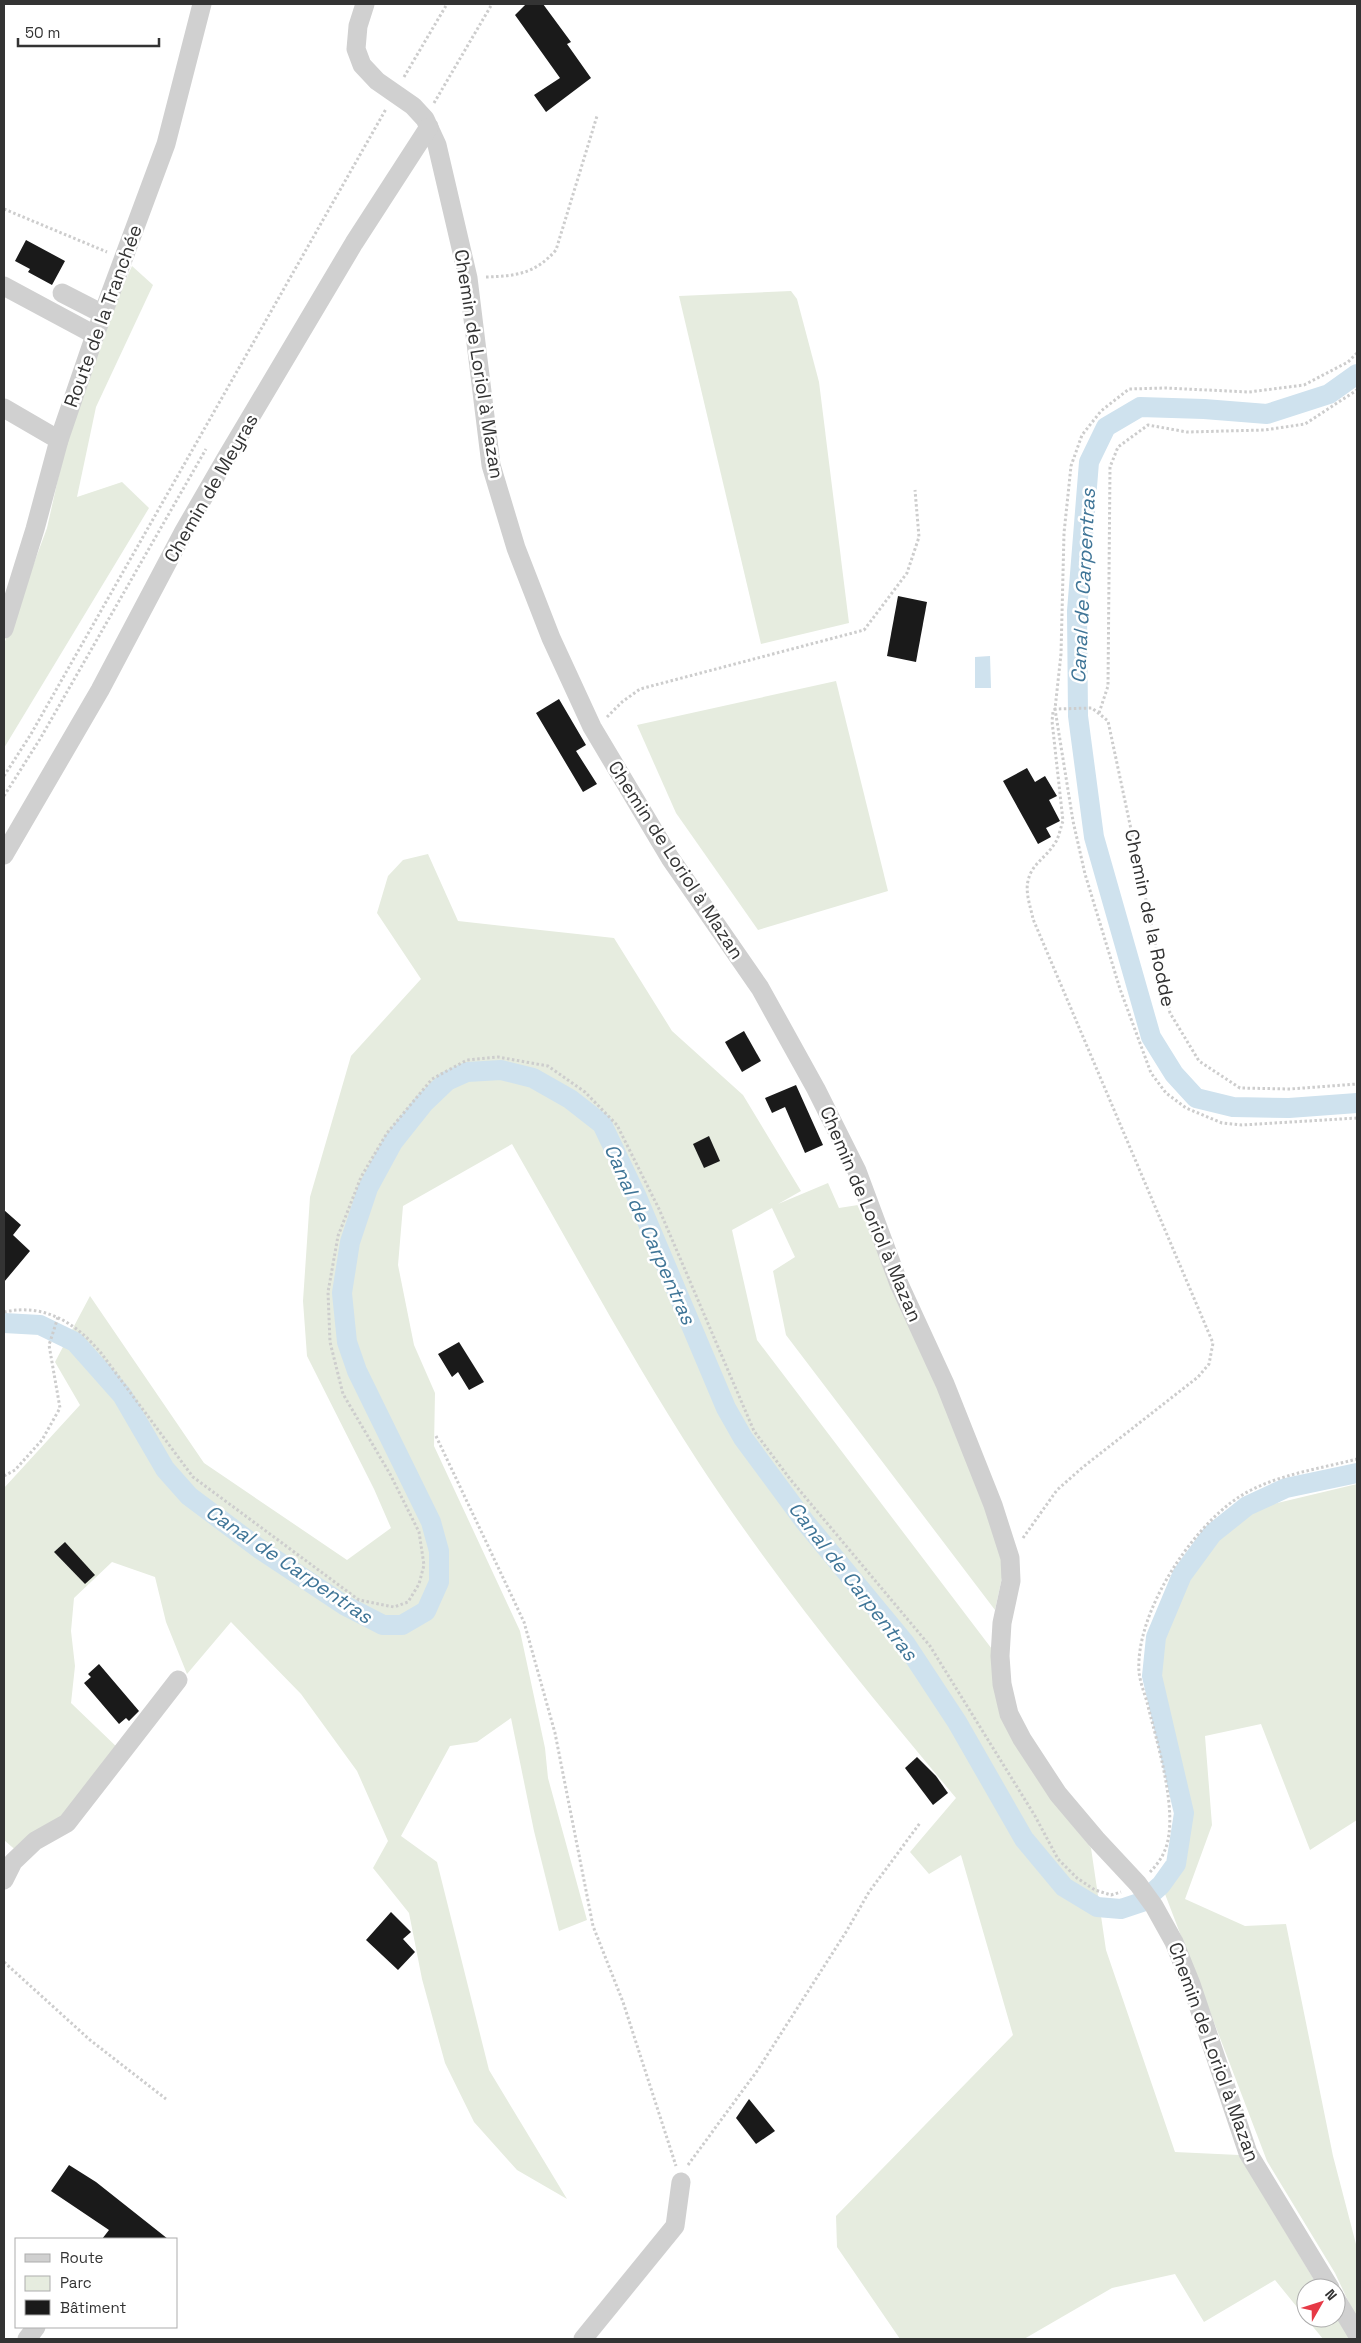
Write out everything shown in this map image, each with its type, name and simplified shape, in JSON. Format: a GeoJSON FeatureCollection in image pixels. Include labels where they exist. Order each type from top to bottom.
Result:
{"type":"FeatureCollection","features":[{"type":"Feature","properties":{"kind":"street","name":"Route de la Tranchée"},"geometry":{"type":"LineString","coordinates":[[4,629],[35,530],[59,440],[95,335],[166,144],[202,4]]}},
{"type":"Feature","properties":{"kind":"street","name":"Chemin de Loriol à Mazan"},"geometry":{"type":"LineString","coordinates":[[365,4],[358,26],[356,49],[362,65],[377,81],[413,106],[427,123],[437,145],[468,278],[491,465],[516,548],[551,638],[592,727],[670,858],[760,988],[816,1089],[857,1171],[899,1284],[945,1384],[993,1505],[1010,1558],[1011,1581],[1002,1623],[1000,1656],[1002,1684],[1009,1714],[1058,1794],[1096,1840],[1140,1887],[1154,1906],[1174,1942],[1191,1984],[1248,2153],[1324,2278]]}},
{"type":"Feature","properties":{"kind":"street","name":"Chemin de Meyras"},"geometry":{"type":"LineString","coordinates":[[4,855],[100,690],[184,530],[427,123]]}},
{"type":"Feature","properties":{"kind":"street"},"geometry":{"type":"LineString","coordinates":[[4,286],[95,335]]}},
{"type":"Feature","properties":{"kind":"street"},"geometry":{"type":"LineString","coordinates":[[62,293],[103,314]]}},
{"type":"Feature","properties":{"kind":"street"},"geometry":{"type":"LineString","coordinates":[[4,408],[59,440]]}},
{"type":"Feature","properties":{"kind":"street"},"geometry":{"type":"LineString","coordinates":[[4,1880],[13,1862],[30,1846],[67,1823],[178,1680]]}},
{"type":"Feature","properties":{"kind":"street"},"geometry":{"type":"LineString","coordinates":[[583,2339],[676,2226],[680,2178]]}},
{"type":"Feature","properties":{"kind":"street"},"geometry":{"type":"LineString","coordinates":[[1346,2315],[1357,2334]]}},
{"type":"Feature","properties":{"kind":"street"},"geometry":{"type":"LineString","coordinates":[[27,2339],[35,2328]]}},
{"type":"Feature","properties":{"kind":"path"},"geometry":{"type":"LineString","coordinates":[[401,84],[447,4]]}},
{"type":"Feature","properties":{"kind":"path"},"geometry":{"type":"LineString","coordinates":[[427,123],[492,4]]}},
{"type":"Feature","properties":{"kind":"path"},"geometry":{"type":"LineString","coordinates":[[4,776],[36,725],[387,107]]}},
{"type":"Feature","properties":{"kind":"path"},"geometry":{"type":"LineString","coordinates":[[468,278],[516,276],[544,264],[556,250],[597,116]]}},
{"type":"Feature","properties":{"kind":"path"},"geometry":{"type":"LineString","coordinates":[[4,209],[124,260]]}},
{"type":"Feature","properties":{"kind":"path"},"geometry":{"type":"LineString","coordinates":[[1357,353],[1348,362],[1304,385],[1249,392],[1165,388],[1129,390],[1101,411],[1082,434],[1071,466],[1064,533],[1061,654],[1055,709],[1085,874],[1120,989],[1151,1073],[1166,1093],[1186,1108],[1222,1123],[1242,1124],[1357,1118]]}},
{"type":"Feature","properties":{"kind":"path"},"geometry":{"type":"LineString","coordinates":[[1055,709],[1085,707],[1092,708],[1099,713],[1108,686],[1110,467],[1118,447],[1148,425],[1187,432],[1265,430],[1305,424],[1357,390]]}},
{"type":"Feature","properties":{"kind":"path"},"geometry":{"type":"LineString","coordinates":[[4,796],[40,739],[206,449]]}},
{"type":"Feature","properties":{"kind":"path"},"geometry":{"type":"LineString","coordinates":[[592,727],[640,689],[864,630],[907,573],[919,538],[915,490]]}},
{"type":"Feature","properties":{"kind":"path"},"geometry":{"type":"LineString","coordinates":[[1010,1558],[1057,1490],[1083,1467],[1198,1377],[1209,1364],[1213,1343],[1033,919],[1028,896],[1028,880],[1038,861],[1053,846],[1059,836],[1062,821],[1052,721],[1055,709]]}},
{"type":"Feature","properties":{"kind":"path","name":"Chemin de la Rodde"},"geometry":{"type":"LineString","coordinates":[[1099,713],[1108,721],[1170,1013],[1199,1061],[1240,1088],[1290,1089],[1357,1084]]}},
{"type":"Feature","properties":{"kind":"path"},"geometry":{"type":"LineString","coordinates":[[4,1312],[12,1310],[44,1313],[71,1323],[85,1334],[101,1353],[192,1477],[359,1600],[394,1607],[408,1602],[419,1584],[424,1565],[419,1532],[390,1474],[343,1394],[330,1342],[328,1292],[338,1236],[361,1177],[369,1162],[387,1133],[432,1079],[467,1060],[498,1057],[548,1066],[585,1092],[617,1125],[659,1209],[754,1431],[790,1479],[930,1646],[1035,1816],[1058,1859],[1077,1878],[1110,1895],[1140,1887],[1165,1850],[1170,1828],[1168,1793],[1139,1672],[1143,1633],[1172,1569],[1205,1525],[1239,1496],[1278,1479],[1357,1459]]}},
{"type":"Feature","properties":{"kind":"path"},"geometry":{"type":"LineString","coordinates":[[4,1476],[15,1470],[42,1440],[60,1408],[49,1346],[57,1319]]}},
{"type":"Feature","properties":{"kind":"path"},"geometry":{"type":"LineString","coordinates":[[436,1436],[524,1622],[555,1733],[593,1926],[623,2002],[680,2178]]}},
{"type":"Feature","properties":{"kind":"path"},"geometry":{"type":"LineString","coordinates":[[680,2178],[758,2071],[846,1932],[869,1892],[920,1823]]}},
{"type":"Feature","properties":{"kind":"path"},"geometry":{"type":"LineString","coordinates":[[4,1962],[90,2040],[166,2099]]}},
{"type":"Feature","properties":{"kind":"green space"},"geometry":{"type":"Polygon","coordinates":[[[132,266],[153,285],[96,407],[77,497],[122,482],[149,508],[4,748],[4,644],[47,528],[67,439],[99,340],[132,266]]]}},
{"type":"Feature","properties":{"kind":"green space"},"geometry":{"type":"Polygon","coordinates":[[[791,291],[797,299],[819,382],[849,623],[761,644],[679,296],[791,291]]]}},
{"type":"Feature","properties":{"kind":"green space"},"geometry":{"type":"Polygon","coordinates":[[[836,681],[888,891],[758,930],[676,813],[637,725],[836,681]]]}},
{"type":"Feature","properties":{"kind":"green space"},"geometry":{"type":"Polygon","coordinates":[[[428,854],[458,921],[614,938],[672,1031],[743,1095],[801,1191],[778,1204],[828,1183],[839,1208],[858,1205],[1004,1538],[1004,1568],[995,1610],[786,1335],[773,1271],[795,1257],[772,1208],[732,1230],[757,1340],[998,1657],[995,1679],[1053,1801],[1091,1848],[1106,1950],[1175,2152],[1239,2155],[1313,2278],[1296,2278],[1296,2306],[1275,2280],[1204,2322],[1175,2274],[1112,2288],[1024,2339],[900,2339],[837,2247],[836,2216],[1013,2035],[961,1855],[929,1874],[910,1852],[956,1798],[789,1591],[727,1505],[649,1382],[512,1144],[403,1206],[398,1265],[414,1345],[435,1393],[434,1446],[520,1631],[545,1748],[548,1778],[587,1920],[559,1931],[534,1831],[511,1718],[477,1742],[450,1746],[401,1836],[437,1862],[489,2070],[567,2199],[517,2170],[474,2122],[445,2063],[422,1979],[409,1913],[373,1868],[388,1841],[357,1771],[301,1694],[231,1622],[187,1674],[166,1622],[155,1577],[112,1562],[74,1598],[71,1631],[75,1666],[71,1703],[121,1751],[27,1860],[4,1840],[4,1488],[80,1405],[55,1362],[90,1296],[204,1463],[347,1560],[391,1528],[374,1489],[307,1356],[303,1301],[310,1197],[351,1056],[421,979],[377,913],[388,876],[403,860],[428,854]]]}},
{"type":"Feature","properties":{"kind":"green space"},"geometry":{"type":"Polygon","coordinates":[[[1357,1484],[1357,1820],[1310,1850],[1261,1724],[1205,1736],[1212,1825],[1185,1899],[1245,1926],[1286,1924],[1333,2156],[1357,2248],[1357,2320],[1346,2296],[1346,2278],[1337,2278],[1267,2161],[1165,1894],[1183,1855],[1189,1811],[1157,1673],[1161,1637],[1186,1576],[1214,1537],[1252,1509],[1357,1484]]]}},
{"type":"Feature","properties":{"kind":"green space"},"geometry":{"type":"Polygon","coordinates":[[[1314,2328],[1343,2328],[1350,2339],[1323,2339],[1314,2328]]]}},
{"type":"Feature","properties":{"kind":"water"},"geometry":{"type":"Polygon","coordinates":[[[990,656],[991,688],[975,688],[975,657],[990,656]]]}},
{"type":"Feature","properties":{"kind":"building"},"geometry":{"type":"Polygon","coordinates":[[[526,4],[543,4],[571,42],[567,44],[591,78],[546,112],[534,95],[560,78],[515,15],[526,4]]]}},
{"type":"Feature","properties":{"kind":"building"},"geometry":{"type":"Polygon","coordinates":[[[26,240],[65,261],[52,285],[28,272],[30,269],[15,261],[26,240]]]}},
{"type":"Feature","properties":{"kind":"building"},"geometry":{"type":"Polygon","coordinates":[[[898,596],[927,602],[916,662],[887,656],[898,596]]]}},
{"type":"Feature","properties":{"kind":"building"},"geometry":{"type":"Polygon","coordinates":[[[559,699],[586,745],[576,751],[597,784],[583,792],[536,713],[559,699]]]}},
{"type":"Feature","properties":{"kind":"building"},"geometry":{"type":"Polygon","coordinates":[[[1027,768],[1035,782],[1045,776],[1057,796],[1049,800],[1060,821],[1046,828],[1051,837],[1038,844],[1003,781],[1027,768]]]}},
{"type":"Feature","properties":{"kind":"building"},"geometry":{"type":"Polygon","coordinates":[[[744,1031],[761,1061],[742,1072],[725,1042],[744,1031]]]}},
{"type":"Feature","properties":{"kind":"building"},"geometry":{"type":"Polygon","coordinates":[[[796,1085],[823,1145],[805,1153],[785,1107],[772,1113],[765,1098],[796,1085]]]}},
{"type":"Feature","properties":{"kind":"building"},"geometry":{"type":"Polygon","coordinates":[[[709,1136],[720,1161],[704,1168],[693,1144],[709,1136]]]}},
{"type":"Feature","properties":{"kind":"building"},"geometry":{"type":"Polygon","coordinates":[[[4,1210],[21,1225],[13,1235],[30,1251],[4,1282],[4,1210]]]}},
{"type":"Feature","properties":{"kind":"building"},"geometry":{"type":"Polygon","coordinates":[[[459,1342],[484,1382],[469,1390],[458,1372],[452,1377],[438,1354],[459,1342]]]}},
{"type":"Feature","properties":{"kind":"building"},"geometry":{"type":"Polygon","coordinates":[[[65,1542],[95,1575],[85,1584],[54,1552],[65,1542]]]}},
{"type":"Feature","properties":{"kind":"building"},"geometry":{"type":"Polygon","coordinates":[[[99,1664],[139,1711],[129,1721],[126,1718],[119,1724],[84,1683],[91,1677],[88,1674],[99,1664]]]}},
{"type":"Feature","properties":{"kind":"building"},"geometry":{"type":"Polygon","coordinates":[[[917,1757],[936,1776],[948,1793],[933,1805],[905,1768],[917,1757]]]}},
{"type":"Feature","properties":{"kind":"building"},"geometry":{"type":"Polygon","coordinates":[[[391,1912],[411,1932],[403,1939],[415,1952],[398,1970],[366,1940],[391,1912]]]}},
{"type":"Feature","properties":{"kind":"building"},"geometry":{"type":"Polygon","coordinates":[[[749,2099],[775,2131],[756,2144],[736,2118],[749,2099]]]}},
{"type":"Feature","properties":{"kind":"building"},"geometry":{"type":"Polygon","coordinates":[[[69,2165],[96,2182],[167,2238],[103,2238],[109,2230],[51,2191],[69,2165]]]}},
{"type":"Feature","properties":{"kind":"waterway","name":"Canal de Carpentras"},"geometry":{"type":"LineString","coordinates":[[1357,374],[1329,394],[1267,414],[1204,409],[1140,407],[1106,427],[1089,462],[1077,611],[1078,716],[1094,837],[1151,1037],[1174,1074],[1196,1098],[1233,1107],[1289,1108],[1357,1103]]}},
{"type":"Feature","properties":{"kind":"waterway","name":"Canal de Carpentras"},"geometry":{"type":"LineString","coordinates":[[4,1323],[40,1325],[75,1342],[122,1395],[165,1469],[189,1496],[261,1550],[344,1605],[383,1625],[402,1625],[426,1611],[439,1582],[439,1551],[431,1522],[357,1371],[347,1342],[342,1293],[350,1242],[368,1188],[393,1142],[424,1103],[447,1081],[467,1072],[501,1070],[533,1078],[570,1099],[602,1124],[636,1195],[726,1408],[743,1438],[805,1522],[905,1643],[957,1722],[1024,1839],[1064,1887],[1097,1907],[1121,1909],[1142,1902],[1161,1885],[1176,1864],[1184,1813],[1152,1676],[1156,1637],[1182,1575],[1212,1534],[1247,1506],[1286,1488],[1357,1473]]}}]}
